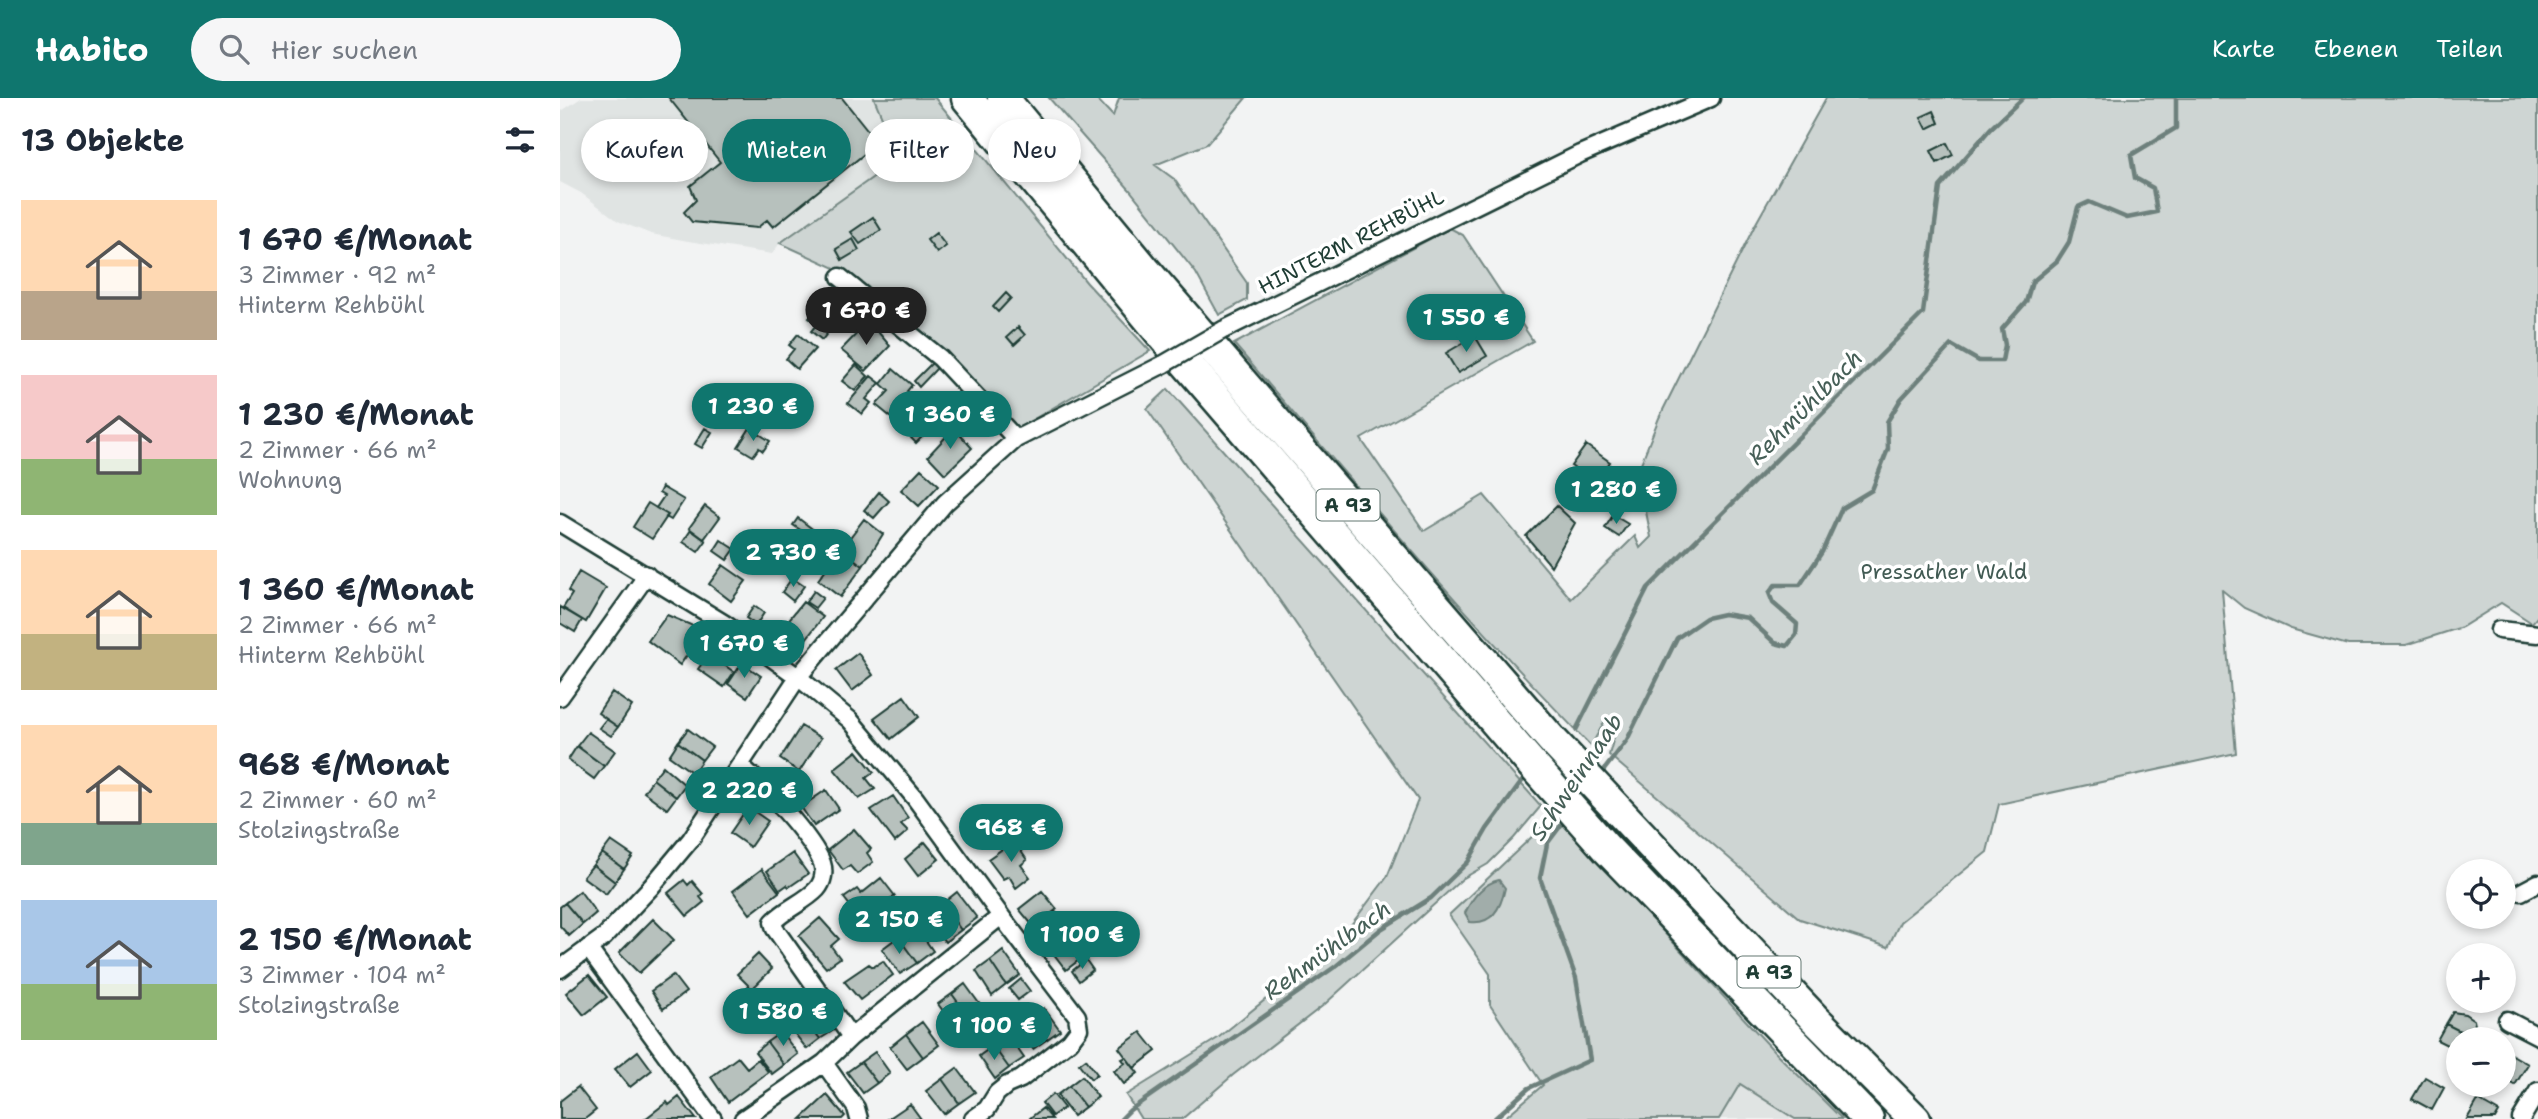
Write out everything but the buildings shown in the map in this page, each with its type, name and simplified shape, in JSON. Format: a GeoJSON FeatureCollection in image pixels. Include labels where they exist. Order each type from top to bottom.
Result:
{"type":"FeatureCollection","features":[{"type":"Feature","properties":{"kind":"highway","name":"A 93"},"geometry":{"type":"LineString","coordinates":[[967,98],[1173,348],[1529,761],[1606,848],[1868,1119]]}},
{"type":"Feature","properties":{"kind":"highway","name":"A 93"},"geometry":{"type":"LineString","coordinates":[[1003,98],[1154,280],[1551,740],[1814,1018],[1915,1119]]}},
{"type":"Feature","properties":{"kind":"street","name":"HINTERM REHBÜHL"},"geometry":{"type":"LineString","coordinates":[[560,969],[604,937],[651,887],[691,839],[798,677],[945,502],[1016,439],[1164,364],[1223,330],[1580,154],[1711,98]]}},
{"type":"Feature","properties":{"kind":"street"},"geometry":{"type":"LineString","coordinates":[[840,277],[940,358],[1016,439]]}},
{"type":"Feature","properties":{"kind":"street"},"geometry":{"type":"LineString","coordinates":[[560,523],[726,624],[798,677],[850,720],[915,798],[1077,1016],[1079,1029],[1070,1041],[1021,1079],[997,1093],[987,1109],[974,1119]]}},
{"type":"Feature","properties":{"kind":"street"},"geometry":{"type":"LineString","coordinates":[[560,697],[647,575]]}},
{"type":"Feature","properties":{"kind":"street"},"geometry":{"type":"LineString","coordinates":[[2499,630],[2538,634]]}},
{"type":"Feature","properties":{"kind":"street"},"geometry":{"type":"LineString","coordinates":[[741,766],[794,822],[821,862],[824,874],[817,889],[773,922],[775,929],[851,1037]]}},
{"type":"Feature","properties":{"kind":"street"},"geometry":{"type":"LineString","coordinates":[[2521,892],[2538,883]]}},
{"type":"Feature","properties":{"kind":"street"},"geometry":{"type":"LineString","coordinates":[[743,1119],[824,1063],[851,1037],[1001,916]]}},
{"type":"Feature","properties":{"kind":"street"},"geometry":{"type":"LineString","coordinates":[[588,948],[713,1119]]}},
{"type":"Feature","properties":{"kind":"street"},"geometry":{"type":"LineString","coordinates":[[2507,1020],[2538,1037]]}},
{"type":"Feature","properties":{"kind":"street"},"geometry":{"type":"LineString","coordinates":[[824,1063],[856,1108],[859,1119]]}},
{"type":"Feature","properties":{"kind":"street"},"geometry":{"type":"LineString","coordinates":[[2521,1119],[2538,1091]]}},
{"type":"Feature","properties":{"kind":"shaded area"},"geometry":{"type":"Polygon","coordinates":[[[581,98],[874,98],[884,119],[865,119],[866,182],[780,243],[772,254],[651,234],[618,221],[581,193],[560,182],[560,112],[581,98]]]}},
{"type":"Feature","properties":{"kind":"shaded area"},"geometry":{"type":"Polygon","coordinates":[[[1499,880],[1505,888],[1494,914],[1484,921],[1470,922],[1465,913],[1474,897],[1483,888],[1499,880]]]}},
{"type":"Feature","properties":{"kind":"shaded area"},"geometry":{"type":"Polygon","coordinates":[[[1740,1084],[1795,1119],[1719,1119],[1740,1084]]]}},
{"type":"Feature","properties":{"kind":"green space"},"geometry":{"type":"Polygon","coordinates":[[[874,98],[935,98],[952,119],[883,119],[874,98]]]}},
{"type":"Feature","properties":{"kind":"green space"},"geometry":{"type":"Polygon","coordinates":[[[1049,98],[1096,98],[1113,116],[1119,98],[1246,98],[1207,144],[1155,165],[1174,179],[1247,283],[1247,300],[1219,315],[1196,273],[1081,134],[1081,119],[1067,119],[1049,98]]]}},
{"type":"Feature","properties":{"kind":"green space","name":"Pressather Wald"},"geometry":{"type":"Polygon","coordinates":[[[1826,98],[2538,98],[2538,616],[2532,623],[2501,603],[2462,627],[2406,645],[2348,645],[2291,629],[2244,608],[2222,590],[2236,753],[1999,804],[1987,852],[1900,922],[1888,947],[1800,919],[1609,755],[1618,723],[1607,717],[1591,746],[1454,598],[1234,344],[1450,228],[1463,235],[1533,341],[1361,439],[1424,531],[1484,495],[1571,599],[1635,536],[1640,548],[1651,537],[1638,471],[1659,418],[1755,225],[1826,98]]]}},
{"type":"Feature","properties":{"kind":"green space"},"geometry":{"type":"Polygon","coordinates":[[[974,145],[988,163],[988,182],[1004,182],[1087,283],[1150,351],[1015,430],[846,273],[780,243],[866,182],[974,182],[974,145]]]}},
{"type":"Feature","properties":{"kind":"green space"},"geometry":{"type":"Polygon","coordinates":[[[1168,389],[1541,806],[1488,864],[1462,879],[1325,1004],[1233,1075],[1182,1119],[1141,1119],[1126,1095],[1218,1038],[1341,938],[1387,877],[1418,800],[1147,409],[1168,389]]]}},
{"type":"Feature","properties":{"kind":"green space"},"geometry":{"type":"Polygon","coordinates":[[[1555,815],[1775,1052],[1842,1119],[1795,1119],[1740,1084],[1719,1119],[1503,1119],[1543,1085],[1490,1005],[1490,974],[1449,915],[1555,815]]]}},
{"type":"Feature","properties":{"kind":"waterway","name":"Rehmühlbach"},"geometry":{"type":"LineString","coordinates":[[1576,730],[1648,588],[1923,313],[1940,187],[1990,129],[2023,98]]}},
{"type":"Feature","properties":{"kind":"waterway","name":"Schweinnaab"},"geometry":{"type":"LineString","coordinates":[[1601,774],[1627,740],[1677,638],[1706,618],[1724,614],[1748,618],[1775,643],[1787,646],[1796,635],[1797,624],[1773,603],[1769,593],[1775,585],[1800,585],[1822,552],[1842,508],[1872,490],[1888,449],[1887,422],[1901,399],[1951,345],[1979,361],[2002,361],[2005,345],[2002,329],[2026,302],[2032,282],[2057,261],[2069,242],[2078,207],[2089,202],[2127,218],[2157,212],[2153,188],[2135,178],[2131,155],[2176,128],[2176,98]]}},
{"type":"Feature","properties":{"kind":"waterway","name":"Rehmühlbach"},"geometry":{"type":"LineString","coordinates":[[1121,1119],[1130,1110],[1336,966],[1381,929],[1431,898],[1468,862],[1487,829],[1523,780]]}},
{"type":"Feature","properties":{"kind":"waterway","name":"Schweinnaab"},"geometry":{"type":"LineString","coordinates":[[1494,1119],[1529,1088],[1590,1060],[1576,978],[1540,878],[1547,844],[1565,820]]}}]}
